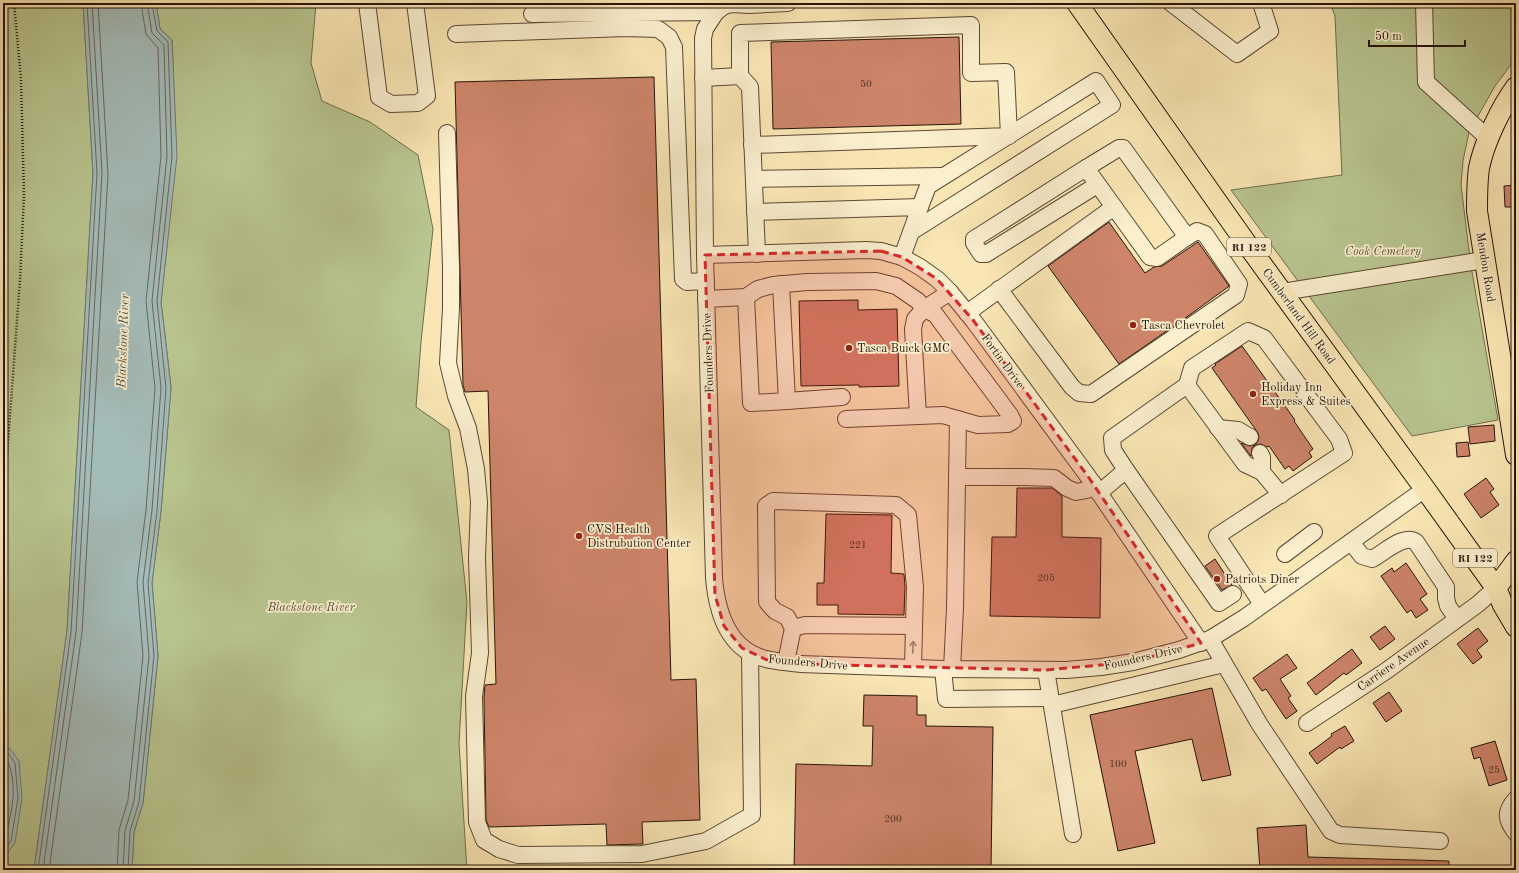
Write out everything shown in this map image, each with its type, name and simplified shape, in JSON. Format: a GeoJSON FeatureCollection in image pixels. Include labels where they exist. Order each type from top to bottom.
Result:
{"type":"FeatureCollection","features":[{"type":"Feature","properties":{"kind":"main road","name":"Cumberland Hill Road"},"geometry":{"type":"LineString","coordinates":[[1077,3],[1282,292],[1426,489],[1498,592]]}},
{"type":"Feature","properties":{"kind":"main road","name":"Mendon Road"},"geometry":{"type":"LineString","coordinates":[[1516,87],[1502,108],[1489,139],[1480,166],[1477,186],[1477,211],[1484,260],[1516,454]]}},
{"type":"Feature","properties":{"kind":"main road"},"geometry":{"type":"LineString","coordinates":[[1498,592],[1516,561]]}},
{"type":"Feature","properties":{"kind":"main road"},"geometry":{"type":"LineString","coordinates":[[1498,592],[1516,584]]}},
{"type":"Feature","properties":{"kind":"main road","name":"RI 122"},"geometry":{"type":"LineString","coordinates":[[1498,592],[1503,605],[1516,626]]}},
{"type":"Feature","properties":{"kind":"street"},"geometry":{"type":"LineString","coordinates":[[367,3],[379,96],[391,104],[418,103],[427,96],[415,3]]}},
{"type":"Feature","properties":{"kind":"street"},"geometry":{"type":"LineString","coordinates":[[532,14],[604,8],[716,12],[724,6],[732,4],[749,5],[788,3]]}},
{"type":"Feature","properties":{"kind":"street"},"geometry":{"type":"LineString","coordinates":[[1172,3],[1237,54],[1270,31],[1261,3]]}},
{"type":"Feature","properties":{"kind":"street"},"geometry":{"type":"LineString","coordinates":[[1424,3],[1426,82],[1489,139]]}},
{"type":"Feature","properties":{"kind":"street","name":"Founders Drive"},"geometry":{"type":"LineString","coordinates":[[716,12],[705,29],[703,38],[705,255],[715,595],[724,626],[734,641],[750,653],[767,660],[800,664],[948,669],[1046,670],[1100,667],[1133,662],[1179,650],[1205,641],[1262,604],[1426,489]]}},
{"type":"Feature","properties":{"kind":"street"},"geometry":{"type":"LineString","coordinates":[[756,254],[750,87],[740,76],[740,32],[971,25],[971,73],[1006,72],[1009,136]]}},
{"type":"Feature","properties":{"kind":"street"},"geometry":{"type":"LineString","coordinates":[[456,34],[626,28],[658,29],[669,37],[674,47],[682,279],[687,282],[706,281]]}},
{"type":"Feature","properties":{"kind":"street"},"geometry":{"type":"LineString","coordinates":[[703,78],[740,76]]}},
{"type":"Feature","properties":{"kind":"street"},"geometry":{"type":"LineString","coordinates":[[902,257],[911,232],[920,207],[928,186],[1096,81],[1112,105],[911,232]]}},
{"type":"Feature","properties":{"kind":"street"},"geometry":{"type":"LineString","coordinates":[[447,133],[451,267],[451,308],[448,363],[456,396],[468,428],[476,469],[479,502],[477,558],[480,653],[474,696],[477,822],[484,840],[499,849],[518,855],[642,854],[706,841],[752,815],[750,653]]}},
{"type":"Feature","properties":{"kind":"street"},"geometry":{"type":"LineString","coordinates":[[752,145],[1009,136]]}},
{"type":"Feature","properties":{"kind":"street"},"geometry":{"type":"LineString","coordinates":[[1097,184],[986,254],[981,254],[974,243],[974,239],[1119,148],[1123,148],[1187,237]]}},
{"type":"Feature","properties":{"kind":"street"},"geometry":{"type":"LineString","coordinates":[[678,160],[704,159]]}},
{"type":"Feature","properties":{"kind":"street"},"geometry":{"type":"LineString","coordinates":[[999,289],[1072,387],[1079,393],[1091,394],[1236,295],[1239,284],[1205,234],[1197,231],[1157,258],[1150,257],[1086,168]]}},
{"type":"Feature","properties":{"kind":"street"},"geometry":{"type":"LineString","coordinates":[[754,179],[942,176]]}},
{"type":"Feature","properties":{"kind":"street"},"geometry":{"type":"LineString","coordinates":[[755,212],[920,207]]}},
{"type":"Feature","properties":{"kind":"street"},"geometry":{"type":"LineString","coordinates":[[967,313],[1114,207]]}},
{"type":"Feature","properties":{"kind":"street","name":"Fortin Drive"},"geometry":{"type":"LineString","coordinates":[[705,255],[866,250],[881,251],[902,257],[932,275],[950,292],[967,313],[1096,488],[1205,641],[1224,664],[1260,725],[1331,831],[1340,834],[1440,841]]}},
{"type":"Feature","properties":{"kind":"street"},"geometry":{"type":"LineString","coordinates":[[1282,292],[1484,260]]}},
{"type":"Feature","properties":{"kind":"street"},"geometry":{"type":"LineString","coordinates":[[706,300],[746,297],[758,289],[780,284],[807,282],[876,281],[896,286],[914,298],[924,309],[936,314],[1010,415],[1013,422],[1008,424],[978,425],[943,415],[846,419]]}},
{"type":"Feature","properties":{"kind":"street"},"geometry":{"type":"LineString","coordinates":[[780,284],[786,401]]}},
{"type":"Feature","properties":{"kind":"street"},"geometry":{"type":"LineString","coordinates":[[918,416],[913,329],[915,319],[924,309],[950,292]]}},
{"type":"Feature","properties":{"kind":"street"},"geometry":{"type":"LineString","coordinates":[[746,297],[751,403],[842,397]]}},
{"type":"Feature","properties":{"kind":"street"},"geometry":{"type":"LineString","coordinates":[[1233,594],[1219,603],[1113,450],[1112,438],[1187,385],[1192,368],[1248,332],[1264,338],[1339,439],[1344,453],[1217,536],[1262,604]]}},
{"type":"Feature","properties":{"kind":"street"},"geometry":{"type":"LineString","coordinates":[[1187,385],[1245,464],[1262,472],[1281,495]]}},
{"type":"Feature","properties":{"kind":"street"},"geometry":{"type":"LineString","coordinates":[[958,419],[955,608],[946,699],[1051,701],[1224,664]]}},
{"type":"Feature","properties":{"kind":"street"},"geometry":{"type":"LineString","coordinates":[[1218,428],[1238,430],[1250,437]]}},
{"type":"Feature","properties":{"kind":"street"},"geometry":{"type":"LineString","coordinates":[[1260,453],[1262,457],[1262,472]]}},
{"type":"Feature","properties":{"kind":"street"},"geometry":{"type":"LineString","coordinates":[[957,477],[1054,478],[1067,488],[1076,492],[1096,488],[1126,470]]}},
{"type":"Feature","properties":{"kind":"street"},"geometry":{"type":"LineString","coordinates":[[786,662],[793,628],[787,617],[775,611],[767,602],[766,506],[773,501],[896,505],[908,515],[915,587],[913,667]]}},
{"type":"Feature","properties":{"kind":"street"},"geometry":{"type":"LineString","coordinates":[[1285,554],[1314,532]]}},
{"type":"Feature","properties":{"kind":"street"},"geometry":{"type":"LineString","coordinates":[[1351,542],[1362,556],[1372,559],[1402,540],[1413,539],[1446,587],[1448,606],[1457,619]]}},
{"type":"Feature","properties":{"kind":"street","name":"Carriere Avenue"},"geometry":{"type":"LineString","coordinates":[[1307,723],[1386,671],[1478,604],[1498,592]]}},
{"type":"Feature","properties":{"kind":"street"},"geometry":{"type":"LineString","coordinates":[[793,628],[805,625],[914,626]]}},
{"type":"Feature","properties":{"kind":"street"},"geometry":{"type":"LineString","coordinates":[[1046,670],[1073,834]]}},
{"type":"Feature","properties":{"kind":"street"},"geometry":{"type":"LineString","coordinates":[[1516,799],[1510,806],[1507,816],[1509,824],[1516,833]]}},
{"type":"Feature","properties":{"kind":"path"},"geometry":{"type":"LineString","coordinates":[[3,485],[6,470],[24,195],[21,79],[14,3]]}},
{"type":"Feature","properties":{"kind":"highlighted area"},"geometry":{"type":"Polygon","coordinates":[[[881,251],[902,257],[937,279],[973,320],[1087,475],[1201,643],[1133,662],[1046,670],[800,664],[767,660],[742,648],[724,626],[715,595],[705,255],[881,251]]]}},
{"type":"Feature","properties":{"kind":"green space"},"geometry":{"type":"Polygon","coordinates":[[[3,3],[83,3],[93,173],[67,631],[34,870],[3,870],[3,3]]]}},
{"type":"Feature","properties":{"kind":"green space","name":"Blackstone River"},"geometry":{"type":"Polygon","coordinates":[[[156,3],[316,3],[311,63],[322,101],[370,122],[418,155],[433,229],[421,342],[416,407],[449,430],[467,602],[459,743],[467,870],[132,870],[134,832],[143,803],[158,656],[152,583],[161,511],[171,387],[161,302],[176,157],[172,40],[160,29],[156,3]]]}},
{"type":"Feature","properties":{"kind":"green space","name":"Cook Cemetery"},"geometry":{"type":"Polygon","coordinates":[[[1330,3],[1516,3],[1516,58],[1495,86],[1469,132],[1463,161],[1461,185],[1471,266],[1498,420],[1412,436],[1231,190],[1342,175],[1335,16],[1330,3]]]}},
{"type":"Feature","properties":{"kind":"water","name":"Blackstone River"},"geometry":{"type":"Polygon","coordinates":[[[83,3],[156,3],[160,29],[172,40],[177,156],[161,302],[171,388],[161,511],[152,583],[158,656],[143,803],[134,832],[132,870],[34,870],[67,631],[93,173],[83,3]]]}},
{"type":"Feature","properties":{"kind":"water"},"geometry":{"type":"Polygon","coordinates":[[[3,748],[10,749],[19,761],[22,798],[15,843],[3,858],[3,748]]]}},
{"type":"Feature","properties":{"kind":"building"},"geometry":{"type":"Polygon","coordinates":[[[959,37],[961,124],[773,129],[771,42],[959,37]]]}},
{"type":"Feature","properties":{"kind":"building","name":"CVS Health Distrubution Center"},"geometry":{"type":"Polygon","coordinates":[[[654,77],[671,680],[696,679],[700,820],[642,822],[643,844],[607,845],[606,824],[489,827],[486,820],[484,697],[485,685],[496,684],[488,391],[465,392],[463,385],[455,82],[654,77]]]}},
{"type":"Feature","properties":{"kind":"building"},"geometry":{"type":"Polygon","coordinates":[[[1516,185],[1516,207],[1505,207],[1504,186],[1516,185]]]}},
{"type":"Feature","properties":{"kind":"building","name":"Tasca Chevrolet"},"geometry":{"type":"Polygon","coordinates":[[[1109,222],[1145,273],[1154,267],[1162,266],[1198,242],[1229,286],[1119,364],[1048,266],[1109,222]]]}},
{"type":"Feature","properties":{"kind":"building","name":"Tasca Buick GMC"},"geometry":{"type":"Polygon","coordinates":[[[858,300],[858,310],[897,309],[899,386],[801,386],[799,301],[858,300]]]}},
{"type":"Feature","properties":{"kind":"building","name":"Holiday Inn Express & Suites"},"geometry":{"type":"Polygon","coordinates":[[[1242,346],[1295,420],[1294,421],[1313,449],[1309,452],[1312,457],[1293,471],[1289,466],[1285,469],[1269,446],[1267,447],[1261,444],[1255,445],[1259,437],[1258,433],[1212,368],[1216,365],[1215,364],[1242,346]]]}},
{"type":"Feature","properties":{"kind":"building"},"geometry":{"type":"Polygon","coordinates":[[[1494,425],[1495,441],[1470,444],[1468,427],[1494,425]]]}},
{"type":"Feature","properties":{"kind":"building"},"geometry":{"type":"Polygon","coordinates":[[[1468,442],[1470,456],[1457,457],[1456,443],[1468,442]]]}},
{"type":"Feature","properties":{"kind":"building"},"geometry":{"type":"Polygon","coordinates":[[[1241,443],[1250,446],[1255,445],[1252,448],[1251,456],[1241,443]]]}},
{"type":"Feature","properties":{"kind":"building"},"geometry":{"type":"Polygon","coordinates":[[[1486,478],[1494,489],[1490,492],[1499,505],[1481,518],[1464,494],[1486,478]]]}},
{"type":"Feature","properties":{"kind":"building"},"geometry":{"type":"Polygon","coordinates":[[[1017,488],[1052,488],[1062,496],[1062,537],[1101,538],[1100,618],[990,616],[992,537],[1016,537],[1017,488]]]}},
{"type":"Feature","properties":{"kind":"building"},"geometry":{"type":"Polygon","coordinates":[[[826,514],[892,515],[891,573],[904,574],[904,615],[838,614],[838,605],[817,605],[817,583],[824,583],[826,514]]]}},
{"type":"Feature","properties":{"kind":"building"},"geometry":{"type":"Polygon","coordinates":[[[1215,559],[1232,585],[1222,590],[1205,566],[1215,559]]]}},
{"type":"Feature","properties":{"kind":"building"},"geometry":{"type":"Polygon","coordinates":[[[1406,563],[1427,594],[1420,599],[1428,610],[1416,618],[1411,610],[1407,613],[1381,576],[1392,568],[1394,572],[1406,563]]]}},
{"type":"Feature","properties":{"kind":"building"},"geometry":{"type":"Polygon","coordinates":[[[1385,626],[1395,639],[1380,650],[1370,637],[1385,626]]]}},
{"type":"Feature","properties":{"kind":"building"},"geometry":{"type":"Polygon","coordinates":[[[1478,628],[1488,641],[1477,650],[1482,657],[1473,664],[1457,644],[1478,628]]]}},
{"type":"Feature","properties":{"kind":"building"},"geometry":{"type":"Polygon","coordinates":[[[1352,649],[1362,663],[1346,675],[1344,673],[1316,695],[1307,683],[1352,649]]]}},
{"type":"Feature","properties":{"kind":"building"},"geometry":{"type":"Polygon","coordinates":[[[1287,654],[1297,668],[1280,679],[1291,696],[1288,698],[1297,711],[1286,719],[1266,689],[1262,691],[1253,678],[1287,654]]]}},
{"type":"Feature","properties":{"kind":"building"},"geometry":{"type":"Polygon","coordinates":[[[1212,688],[1231,775],[1202,781],[1192,739],[1135,751],[1155,843],[1118,851],[1090,715],[1212,688]]]}},
{"type":"Feature","properties":{"kind":"building"},"geometry":{"type":"Polygon","coordinates":[[[1389,692],[1402,711],[1386,722],[1373,703],[1389,692]]]}},
{"type":"Feature","properties":{"kind":"building"},"geometry":{"type":"Polygon","coordinates":[[[864,695],[917,696],[917,715],[926,715],[926,726],[993,727],[991,870],[794,870],[796,764],[872,766],[873,726],[863,726],[864,695]]]}},
{"type":"Feature","properties":{"kind":"building"},"geometry":{"type":"Polygon","coordinates":[[[1345,726],[1354,741],[1341,749],[1340,747],[1317,764],[1309,753],[1332,736],[1331,734],[1345,726]]]}},
{"type":"Feature","properties":{"kind":"building"},"geometry":{"type":"Polygon","coordinates":[[[1495,741],[1507,780],[1489,786],[1480,757],[1474,759],[1471,748],[1495,741]]]}},
{"type":"Feature","properties":{"kind":"building"},"geometry":{"type":"Polygon","coordinates":[[[1306,825],[1308,857],[1449,861],[1449,870],[1260,870],[1257,828],[1306,825]]]}},
{"type":"Feature","properties":{"kind":"place","name":"Tasca Chevrolet"},"geometry":{"type":"Point","coordinates":[1133,325]}},
{"type":"Feature","properties":{"kind":"place","name":"Tasca Buick GMC"},"geometry":{"type":"Point","coordinates":[849,348]}},
{"type":"Feature","properties":{"kind":"place","name":"Holiday Inn Express & Suites"},"geometry":{"type":"Point","coordinates":[1253,394]}},
{"type":"Feature","properties":{"kind":"place","name":"CVS Health Distrubution Center"},"geometry":{"type":"Point","coordinates":[579,536]}},
{"type":"Feature","properties":{"kind":"place","name":"Patriots Diner"},"geometry":{"type":"Point","coordinates":[1217,579]}}]}
